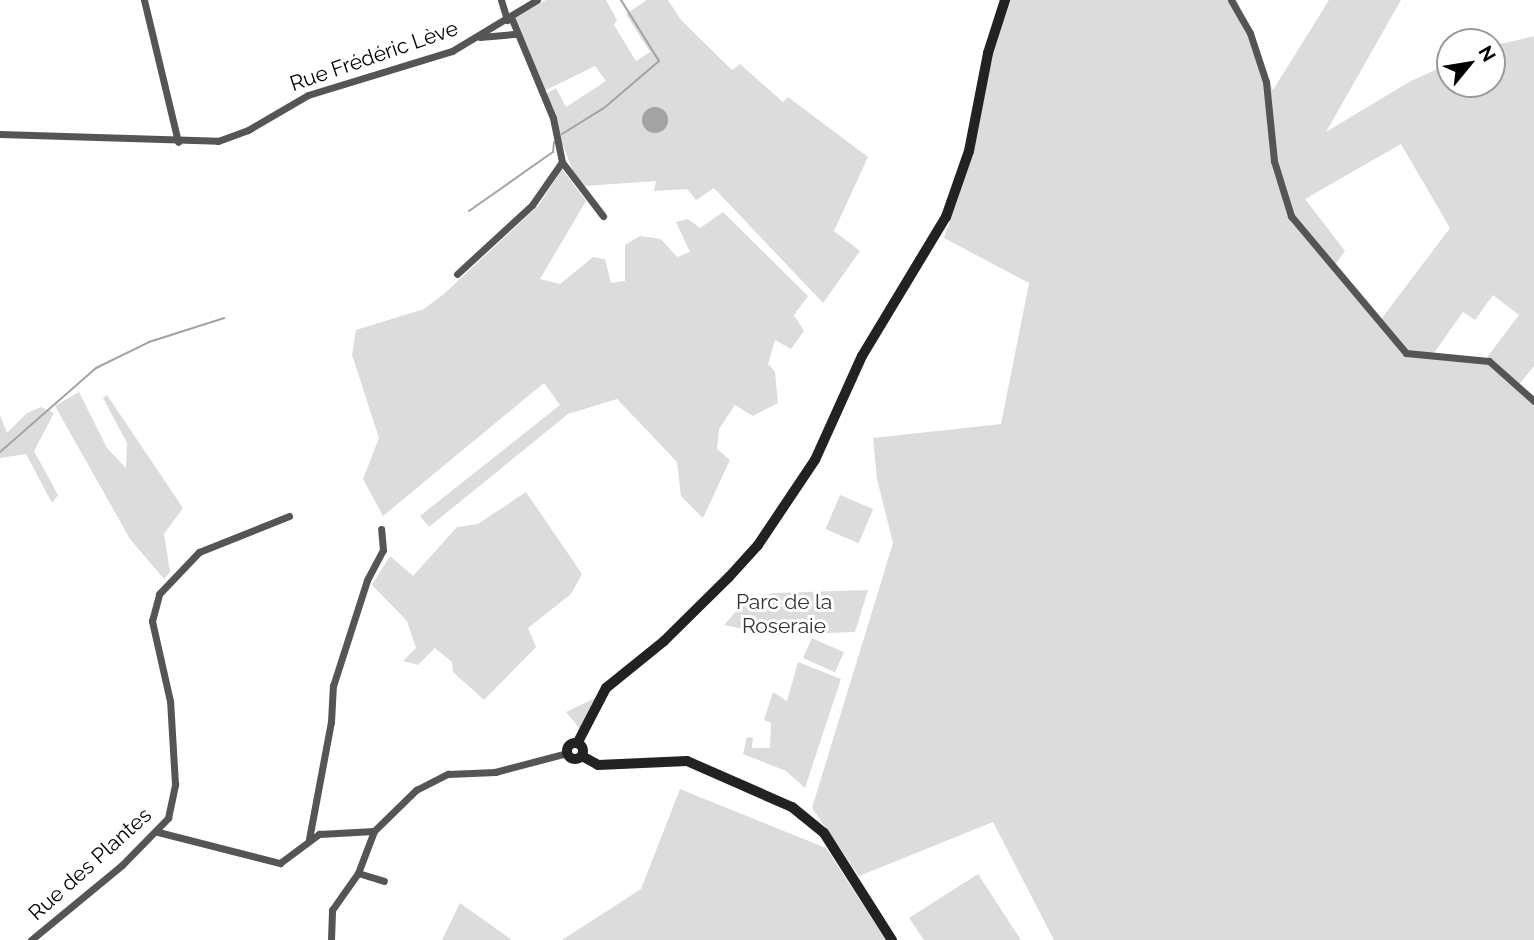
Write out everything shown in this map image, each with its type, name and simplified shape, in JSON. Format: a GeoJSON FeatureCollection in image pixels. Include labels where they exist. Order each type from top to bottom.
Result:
{"type":"FeatureCollection","features":[{"type":"Feature","properties":{"kind":"street"},"geometry":{"type":"LineString","coordinates":[[145,0],[178,142]]}},
{"type":"Feature","properties":{"kind":"street"},"geometry":{"type":"LineString","coordinates":[[501,0],[553,118],[562,162],[603,216]]}},
{"type":"Feature","properties":{"kind":"street","name":"Rue Frédéric Lève"},"geometry":{"type":"LineString","coordinates":[[0,134],[178,142],[234,136],[308,95],[437,57],[479,37],[537,0]]}},
{"type":"Feature","properties":{"kind":"street"},"geometry":{"type":"LineString","coordinates":[[567,753],[569,745],[578,742],[606,688],[664,641],[729,577],[758,544],[815,460],[862,356],[947,217],[969,151],[988,53],[1005,0]]}},
{"type":"Feature","properties":{"kind":"street"},"geometry":{"type":"LineString","coordinates":[[1231,0],[1250,33],[1266,82],[1274,161],[1291,216],[1406,353],[1489,361],[1534,401]]}},
{"type":"Feature","properties":{"kind":"street"},"geometry":{"type":"LineString","coordinates":[[479,37],[517,34]]}},
{"type":"Feature","properties":{"kind":"street"},"geometry":{"type":"LineString","coordinates":[[457,274],[545,191],[562,162]]}},
{"type":"Feature","properties":{"kind":"street","name":"Rue des Plantes"},"geometry":{"type":"LineString","coordinates":[[31,940],[158,832],[168,818],[175,784],[170,701],[153,606],[178,570],[199,552],[289,516]]}},
{"type":"Feature","properties":{"kind":"street"},"geometry":{"type":"LineString","coordinates":[[309,839],[331,722],[332,686],[367,580],[383,551],[381,528]]}},
{"type":"Feature","properties":{"kind":"street"},"geometry":{"type":"LineString","coordinates":[[578,742],[583,747],[582,756]]}},
{"type":"Feature","properties":{"kind":"street"},"geometry":{"type":"LineString","coordinates":[[567,753],[575,759],[582,756]]}},
{"type":"Feature","properties":{"kind":"street"},"geometry":{"type":"LineString","coordinates":[[331,940],[332,910],[358,873],[374,831],[399,804],[437,777],[495,772],[567,753]]}},
{"type":"Feature","properties":{"kind":"street"},"geometry":{"type":"LineString","coordinates":[[582,756],[597,765],[687,761],[808,818],[833,846],[892,940]]}},
{"type":"Feature","properties":{"kind":"street"},"geometry":{"type":"LineString","coordinates":[[158,832],[280,863],[319,834],[374,831]]}},
{"type":"Feature","properties":{"kind":"street"},"geometry":{"type":"LineString","coordinates":[[358,873],[369,880],[384,881]]}},
{"type":"Feature","properties":{"kind":"green space"},"geometry":{"type":"Polygon","coordinates":[[[546,0],[606,0],[617,20],[614,25],[636,61],[650,52],[626,14],[647,0],[668,0],[681,20],[732,70],[740,64],[783,102],[788,97],[868,157],[834,231],[860,251],[823,303],[714,188],[696,200],[687,189],[654,191],[656,181],[585,186],[576,178],[543,96],[556,88],[566,107],[606,81],[595,66],[544,91],[515,18],[546,0]]]}},
{"type":"Feature","properties":{"kind":"green space"},"geometry":{"type":"Polygon","coordinates":[[[1007,0],[1237,0],[1273,90],[1329,0],[1401,0],[1326,132],[1409,82],[1436,69],[1436,98],[1506,98],[1506,43],[1534,36],[1534,366],[1518,386],[1534,401],[1534,940],[1054,940],[993,822],[859,876],[812,808],[893,543],[877,479],[873,438],[1001,424],[1029,283],[944,238],[968,168],[993,43],[1007,0]],[[1401,144],[1305,199],[1345,251],[1332,269],[1379,322],[1450,228],[1401,144]],[[1493,295],[1475,320],[1463,312],[1434,353],[1485,360],[1519,315],[1493,295]]]}},
{"type":"Feature","properties":{"kind":"green space"},"geometry":{"type":"Polygon","coordinates":[[[562,169],[586,201],[540,279],[560,284],[593,257],[605,259],[611,283],[625,281],[625,245],[640,236],[661,239],[677,257],[690,252],[676,222],[688,219],[700,228],[723,212],[808,296],[794,315],[804,331],[791,349],[775,340],[768,364],[775,372],[778,403],[753,416],[735,405],[719,429],[717,449],[730,460],[703,518],[681,496],[677,462],[617,399],[568,414],[429,527],[420,516],[560,405],[544,383],[383,516],[363,479],[379,438],[352,355],[356,330],[424,309],[445,293],[539,205],[562,169]]]}},
{"type":"Feature","properties":{"kind":"green space"},"geometry":{"type":"Polygon","coordinates":[[[79,392],[107,448],[126,468],[127,443],[103,398],[107,395],[183,508],[164,534],[170,572],[164,579],[130,539],[55,406],[79,392]]]}},
{"type":"Feature","properties":{"kind":"green space"},"geometry":{"type":"Polygon","coordinates":[[[41,407],[54,413],[34,451],[58,495],[52,503],[26,454],[0,458],[0,415],[7,433],[27,413],[41,407]]]}},
{"type":"Feature","properties":{"kind":"green space"},"geometry":{"type":"Polygon","coordinates":[[[526,492],[582,574],[571,594],[528,628],[536,647],[484,700],[453,672],[452,662],[435,648],[418,665],[403,661],[416,648],[407,621],[372,585],[390,556],[413,576],[457,527],[478,524],[526,492]]]}},
{"type":"Feature","properties":{"kind":"green space"},"geometry":{"type":"Polygon","coordinates":[[[840,495],[873,509],[859,543],[826,529],[840,495]]]}},
{"type":"Feature","properties":{"kind":"green space","name":"Parc de la Roseraie"},"geometry":{"type":"Polygon","coordinates":[[[868,590],[855,632],[774,635],[724,625],[745,601],[773,593],[868,590]]]}},
{"type":"Feature","properties":{"kind":"green space"},"geometry":{"type":"Polygon","coordinates":[[[812,638],[844,652],[835,672],[803,658],[812,638]]]}},
{"type":"Feature","properties":{"kind":"green space"},"geometry":{"type":"Polygon","coordinates":[[[798,662],[841,679],[805,788],[786,771],[743,754],[747,737],[753,738],[752,748],[770,748],[771,723],[764,720],[773,692],[787,701],[798,662]]]}},
{"type":"Feature","properties":{"kind":"green space"},"geometry":{"type":"Polygon","coordinates":[[[597,697],[580,729],[566,712],[597,697]]]}},
{"type":"Feature","properties":{"kind":"green space"},"geometry":{"type":"Polygon","coordinates":[[[680,789],[826,848],[886,940],[562,940],[641,889],[680,789]]]}},
{"type":"Feature","properties":{"kind":"green space"},"geometry":{"type":"Polygon","coordinates":[[[978,874],[1021,940],[924,940],[909,918],[978,874]]]}},
{"type":"Feature","properties":{"kind":"green space"},"geometry":{"type":"Polygon","coordinates":[[[460,903],[512,940],[442,940],[460,903]]]}},
{"type":"Feature","properties":{"kind":"shaded area"},"geometry":{"type":"Polygon","coordinates":[[[655,107],[664,111],[668,120],[664,129],[655,133],[646,129],[642,120],[646,111],[655,107]]]}},
{"type":"Feature","properties":{"kind":"waterway"},"geometry":{"type":"LineString","coordinates":[[562,134],[604,108],[659,61],[621,0]]}},
{"type":"Feature","properties":{"kind":"waterway"},"geometry":{"type":"LineString","coordinates":[[469,211],[553,152],[554,142]]}},
{"type":"Feature","properties":{"kind":"waterway"},"geometry":{"type":"LineString","coordinates":[[0,452],[96,368],[149,342],[224,318]]}}]}
